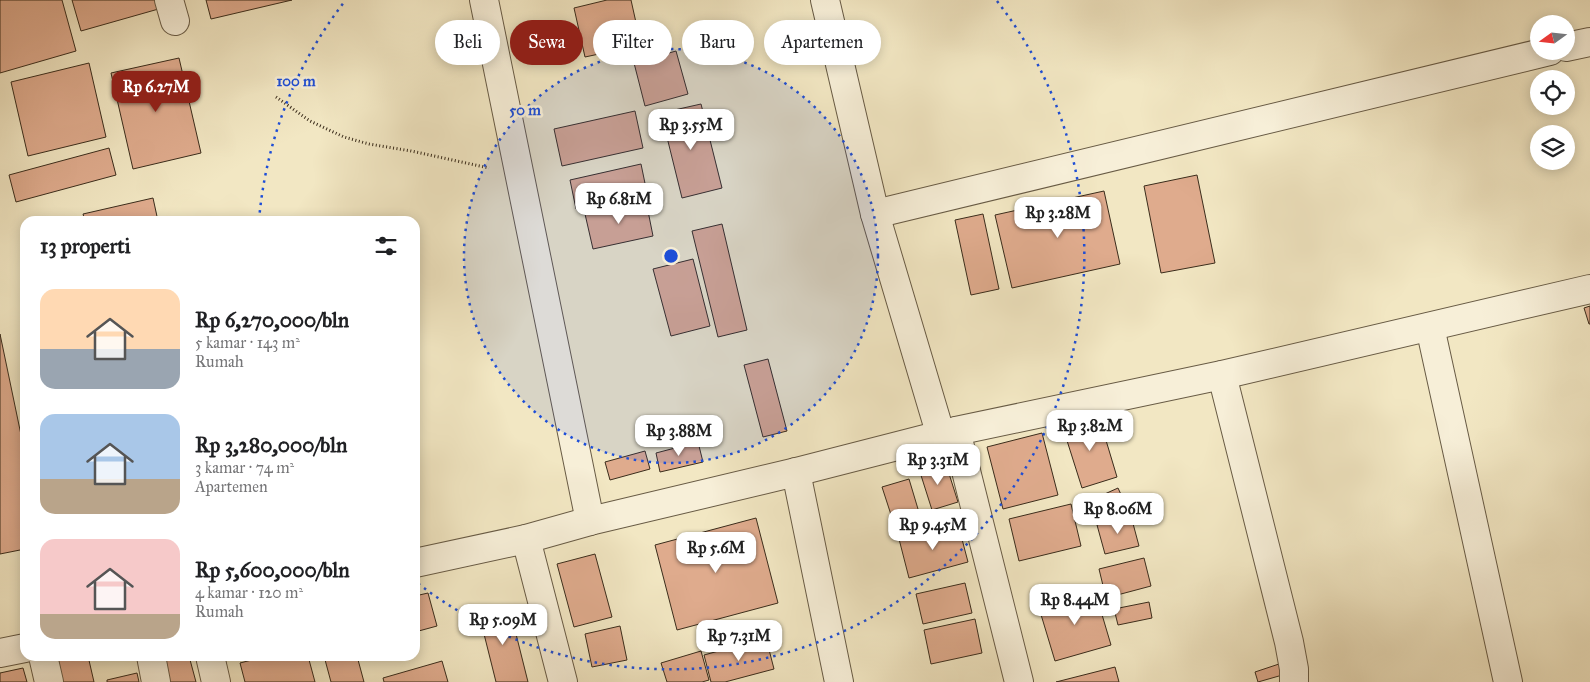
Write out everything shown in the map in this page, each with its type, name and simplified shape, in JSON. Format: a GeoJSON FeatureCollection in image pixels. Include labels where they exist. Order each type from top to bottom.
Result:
{"type":"FeatureCollection","features":[{"type":"Feature","properties":{"kind":"street"},"geometry":{"type":"LineString","coordinates":[[484,0],[590,521]]}},
{"type":"Feature","properties":{"kind":"street"},"geometry":{"type":"LineString","coordinates":[[825,0],[875,214],[948,434],[1019,682]]}},
{"type":"Feature","properties":{"kind":"street"},"geometry":{"type":"LineString","coordinates":[[1575,45],[1590,42]]}},
{"type":"Feature","properties":{"kind":"street"},"geometry":{"type":"LineString","coordinates":[[875,214],[1530,56]]}},
{"type":"Feature","properties":{"kind":"street"},"geometry":{"type":"LineString","coordinates":[[420,562],[526,539],[590,521],[948,434],[1222,375],[1590,289]]}},
{"type":"Feature","properties":{"kind":"street"},"geometry":{"type":"LineString","coordinates":[[1430,327],[1508,682]]}},
{"type":"Feature","properties":{"kind":"street"},"geometry":{"type":"LineString","coordinates":[[1222,375],[1288,642],[1294,669],[1294,682]]}},
{"type":"Feature","properties":{"kind":"street"},"geometry":{"type":"LineString","coordinates":[[796,472],[839,682]]}},
{"type":"Feature","properties":{"kind":"street"},"geometry":{"type":"LineString","coordinates":[[526,539],[563,682]]}},
{"type":"Feature","properties":{"kind":"street"},"geometry":{"type":"LineString","coordinates":[[0,653],[20,649]]}},
{"type":"Feature","properties":{"kind":"street"},"geometry":{"type":"LineString","coordinates":[[44,661],[49,682]]}},
{"type":"Feature","properties":{"kind":"street"},"geometry":{"type":"LineString","coordinates":[[152,661],[156,682]]}},
{"type":"Feature","properties":{"kind":"street"},"geometry":{"type":"LineString","coordinates":[[211,661],[216,682]]}},
{"type":"Feature","properties":{"kind":"path"},"geometry":{"type":"LineString","coordinates":[[276,97],[310,121],[344,137],[369,144],[503,171],[518,164]]}},
{"type":"Feature","properties":{"kind":"building"},"geometry":{"type":"Polygon","coordinates":[[[0,0],[62,0],[76,51],[0,73],[0,0]]]}},
{"type":"Feature","properties":{"kind":"building"},"geometry":{"type":"Polygon","coordinates":[[[72,0],[160,0],[162,8],[81,31],[72,0]]]}},
{"type":"Feature","properties":{"kind":"building"},"geometry":{"type":"Polygon","coordinates":[[[206,0],[292,0],[211,19],[206,0]]]}},
{"type":"Feature","properties":{"kind":"building"},"geometry":{"type":"Polygon","coordinates":[[[607,0],[631,0],[635,20],[593,20],[593,55],[585,57],[583,48],[583,20],[577,20],[574,8],[607,0]]]}},
{"type":"Feature","properties":{"kind":"building"},"geometry":{"type":"Polygon","coordinates":[[[676,51],[688,94],[645,106],[635,65],[672,65],[672,52],[676,51]]]}},
{"type":"Feature","properties":{"kind":"building"},"geometry":{"type":"Polygon","coordinates":[[[179,58],[201,153],[133,169],[111,73],[179,58]]]}},
{"type":"Feature","properties":{"kind":"building"},"geometry":{"type":"Polygon","coordinates":[[[89,63],[106,137],[28,156],[11,82],[89,63]]]}},
{"type":"Feature","properties":{"kind":"building"},"geometry":{"type":"Polygon","coordinates":[[[701,104],[722,188],[682,198],[661,113],[701,104]]]}},
{"type":"Feature","properties":{"kind":"building"},"geometry":{"type":"Polygon","coordinates":[[[635,111],[643,148],[562,166],[554,129],[635,111]]]}},
{"type":"Feature","properties":{"kind":"building"},"geometry":{"type":"Polygon","coordinates":[[[109,148],[116,175],[16,202],[9,175],[109,148]]]}},
{"type":"Feature","properties":{"kind":"building"},"geometry":{"type":"Polygon","coordinates":[[[641,164],[647,193],[576,209],[570,180],[641,164]]]}},
{"type":"Feature","properties":{"kind":"building"},"geometry":{"type":"Polygon","coordinates":[[[1197,175],[1215,263],[1161,273],[1144,186],[1197,175]]]}},
{"type":"Feature","properties":{"kind":"building"},"geometry":{"type":"Polygon","coordinates":[[[1104,191],[1120,264],[1012,288],[995,215],[1104,191]]]}},
{"type":"Feature","properties":{"kind":"building"},"geometry":{"type":"Polygon","coordinates":[[[153,198],[157,216],[84,216],[83,214],[153,198]]]}},
{"type":"Feature","properties":{"kind":"building"},"geometry":{"type":"Polygon","coordinates":[[[646,201],[653,236],[593,249],[585,214],[646,201]]]}},
{"type":"Feature","properties":{"kind":"building"},"geometry":{"type":"Polygon","coordinates":[[[983,214],[999,289],[971,295],[955,220],[983,214]]]}},
{"type":"Feature","properties":{"kind":"building"},"geometry":{"type":"Polygon","coordinates":[[[722,224],[747,330],[718,337],[692,231],[722,224]]]}},
{"type":"Feature","properties":{"kind":"building"},"geometry":{"type":"Polygon","coordinates":[[[693,259],[710,326],[671,336],[653,269],[693,259]]]}},
{"type":"Feature","properties":{"kind":"building"},"geometry":{"type":"Polygon","coordinates":[[[1590,306],[1590,324],[1589,324],[1584,308],[1590,306]]]}},
{"type":"Feature","properties":{"kind":"building"},"geometry":{"type":"Polygon","coordinates":[[[0,334],[20,430],[20,550],[0,554],[0,334]]]}},
{"type":"Feature","properties":{"kind":"building"},"geometry":{"type":"Polygon","coordinates":[[[768,359],[787,431],[763,437],[744,365],[768,359]]]}},
{"type":"Feature","properties":{"kind":"building"},"geometry":{"type":"Polygon","coordinates":[[[1099,417],[1117,477],[1082,488],[1063,428],[1099,417]]]}},
{"type":"Feature","properties":{"kind":"building"},"geometry":{"type":"Polygon","coordinates":[[[1042,433],[1058,495],[1003,509],[987,447],[1042,433]]]}},
{"type":"Feature","properties":{"kind":"building"},"geometry":{"type":"Polygon","coordinates":[[[698,442],[703,462],[660,472],[656,453],[698,442]]]}},
{"type":"Feature","properties":{"kind":"building"},"geometry":{"type":"Polygon","coordinates":[[[645,451],[650,469],[610,480],[605,462],[645,451]]]}},
{"type":"Feature","properties":{"kind":"building"},"geometry":{"type":"Polygon","coordinates":[[[945,461],[958,502],[932,510],[919,469],[945,461]]]}},
{"type":"Feature","properties":{"kind":"building"},"geometry":{"type":"Polygon","coordinates":[[[909,479],[921,519],[895,527],[882,487],[909,479]]]}},
{"type":"Feature","properties":{"kind":"building"},"geometry":{"type":"Polygon","coordinates":[[[1118,488],[1124,501],[1093,515],[1087,502],[1118,488]]]}},
{"type":"Feature","properties":{"kind":"building"},"geometry":{"type":"Polygon","coordinates":[[[1071,504],[1081,546],[1019,561],[1009,519],[1071,504]]]}},
{"type":"Feature","properties":{"kind":"building"},"geometry":{"type":"Polygon","coordinates":[[[1131,516],[1139,546],[1105,554],[1097,525],[1131,516]]]}},
{"type":"Feature","properties":{"kind":"building"},"geometry":{"type":"Polygon","coordinates":[[[756,518],[778,603],[677,630],[655,545],[756,518]]]}},
{"type":"Feature","properties":{"kind":"building"},"geometry":{"type":"Polygon","coordinates":[[[958,524],[968,562],[909,578],[899,539],[958,524]]]}},
{"type":"Feature","properties":{"kind":"building"},"geometry":{"type":"Polygon","coordinates":[[[595,554],[612,617],[574,627],[557,564],[595,554]]]}},
{"type":"Feature","properties":{"kind":"building"},"geometry":{"type":"Polygon","coordinates":[[[1144,558],[1151,586],[1106,598],[1099,569],[1144,558]]]}},
{"type":"Feature","properties":{"kind":"building"},"geometry":{"type":"Polygon","coordinates":[[[965,583],[972,613],[923,624],[916,594],[965,583]]]}},
{"type":"Feature","properties":{"kind":"building"},"geometry":{"type":"Polygon","coordinates":[[[1095,591],[1111,645],[1055,661],[1039,608],[1095,591]]]}},
{"type":"Feature","properties":{"kind":"building"},"geometry":{"type":"Polygon","coordinates":[[[428,593],[437,626],[420,631],[420,595],[428,593]]]}},
{"type":"Feature","properties":{"kind":"building"},"geometry":{"type":"Polygon","coordinates":[[[1149,602],[1152,618],[1118,625],[1114,609],[1149,602]]]}},
{"type":"Feature","properties":{"kind":"building"},"geometry":{"type":"Polygon","coordinates":[[[509,606],[528,682],[496,682],[479,614],[509,606]]]}},
{"type":"Feature","properties":{"kind":"building"},"geometry":{"type":"Polygon","coordinates":[[[975,619],[982,653],[931,664],[924,630],[975,619]]]}},
{"type":"Feature","properties":{"kind":"building"},"geometry":{"type":"Polygon","coordinates":[[[620,626],[627,660],[592,667],[585,634],[620,626]]]}},
{"type":"Feature","properties":{"kind":"building"},"geometry":{"type":"Polygon","coordinates":[[[766,638],[774,669],[725,682],[711,682],[704,655],[766,638]]]}},
{"type":"Feature","properties":{"kind":"building"},"geometry":{"type":"Polygon","coordinates":[[[701,651],[709,680],[702,682],[667,682],[661,663],[701,651]]]}},
{"type":"Feature","properties":{"kind":"building"},"geometry":{"type":"Polygon","coordinates":[[[51,661],[89,661],[94,682],[56,682],[51,661]]]}},
{"type":"Feature","properties":{"kind":"building"},"geometry":{"type":"Polygon","coordinates":[[[153,661],[190,661],[196,682],[159,682],[153,661]]]}},
{"type":"Feature","properties":{"kind":"building"},"geometry":{"type":"Polygon","coordinates":[[[248,661],[309,661],[315,682],[245,682],[240,663],[248,661]]]}},
{"type":"Feature","properties":{"kind":"building"},"geometry":{"type":"Polygon","coordinates":[[[325,661],[358,661],[364,682],[331,682],[325,661]]]}},
{"type":"Feature","properties":{"kind":"building"},"geometry":{"type":"Polygon","coordinates":[[[442,661],[448,682],[384,682],[383,678],[442,661]]]}},
{"type":"Feature","properties":{"kind":"building"},"geometry":{"type":"Polygon","coordinates":[[[1282,663],[1286,674],[1258,682],[1255,672],[1282,663]]]}},
{"type":"Feature","properties":{"kind":"building"},"geometry":{"type":"Polygon","coordinates":[[[1115,667],[1119,682],[1056,682],[1115,667]]]}},
{"type":"Feature","properties":{"kind":"building"},"geometry":{"type":"Polygon","coordinates":[[[23,668],[27,682],[0,682],[0,673],[23,668]]]}},
{"type":"Feature","properties":{"kind":"building"},"geometry":{"type":"Polygon","coordinates":[[[137,673],[139,682],[107,682],[107,680],[137,673]]]}}]}
